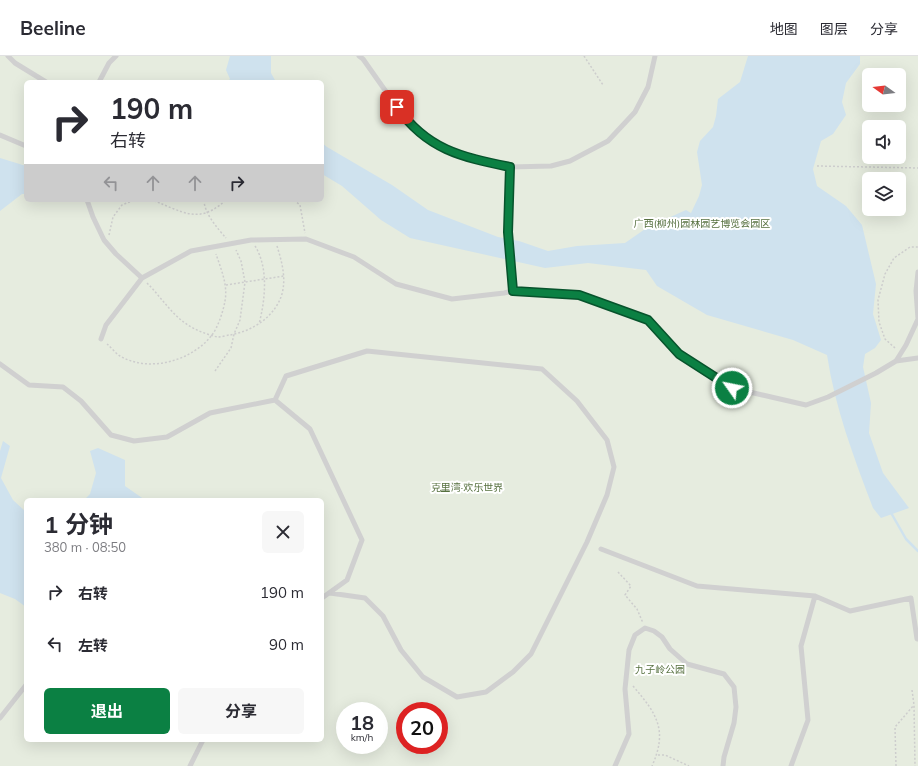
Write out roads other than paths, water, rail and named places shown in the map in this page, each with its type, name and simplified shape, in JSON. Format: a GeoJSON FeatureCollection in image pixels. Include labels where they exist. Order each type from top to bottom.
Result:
{"type":"FeatureCollection","features":[{"type":"Feature","properties":{"kind":"lane"},"geometry":{"type":"LineString","coordinates":[[8,56],[15,63],[43,80]]}},
{"type":"Feature","properties":{"kind":"lane"},"geometry":{"type":"LineString","coordinates":[[100,80],[109,63],[116,56]]}},
{"type":"Feature","properties":{"kind":"lane"},"geometry":{"type":"LineString","coordinates":[[359,56],[363,59],[406,120],[428,140],[452,153],[510,167],[551,166],[570,161],[608,141],[634,112],[648,87],[656,56]]}},
{"type":"Feature","properties":{"kind":"lane"},"geometry":{"type":"LineString","coordinates":[[0,135],[24,145]]}},
{"type":"Feature","properties":{"kind":"lane"},"geometry":{"type":"LineString","coordinates":[[510,167],[508,232],[513,291]]}},
{"type":"Feature","properties":{"kind":"lane"},"geometry":{"type":"LineString","coordinates":[[88,202],[93,217],[107,244],[142,278]]}},
{"type":"Feature","properties":{"kind":"lane"},"geometry":{"type":"LineString","coordinates":[[101,339],[106,325],[142,278],[191,251],[251,240],[306,239],[354,257],[396,284],[452,300],[513,291],[579,295],[648,320],[679,354],[732,388],[806,405],[828,397],[876,373],[896,361],[918,358]]}},
{"type":"Feature","properties":{"kind":"lane"},"geometry":{"type":"LineString","coordinates":[[896,361],[918,320],[916,291],[918,272]]}},
{"type":"Feature","properties":{"kind":"lane"},"geometry":{"type":"LineString","coordinates":[[276,400],[286,376],[367,351],[542,369],[577,401],[607,440],[614,467],[607,495],[587,542],[531,654],[513,672],[486,692],[457,697],[423,677],[401,650],[383,616],[365,598],[330,593]]}},
{"type":"Feature","properties":{"kind":"lane"},"geometry":{"type":"LineString","coordinates":[[0,364],[29,385],[63,387],[82,401],[111,435],[134,440],[167,437],[210,413],[276,400]]}},
{"type":"Feature","properties":{"kind":"lane"},"geometry":{"type":"LineString","coordinates":[[276,400],[310,429],[362,540],[347,580],[324,597]]}},
{"type":"Feature","properties":{"kind":"lane"},"geometry":{"type":"LineString","coordinates":[[601,549],[697,586],[815,596],[850,611],[911,598],[917,639]]}},
{"type":"Feature","properties":{"kind":"lane"},"geometry":{"type":"LineString","coordinates":[[791,766],[808,720],[801,646],[815,596]]}},
{"type":"Feature","properties":{"kind":"lane"},"geometry":{"type":"LineString","coordinates":[[615,766],[629,734],[625,689],[629,650],[635,635],[645,628],[654,631],[662,637],[670,649],[687,664],[724,674],[734,687],[736,707],[734,723],[724,757],[723,766]]}},
{"type":"Feature","properties":{"kind":"lane"},"geometry":{"type":"LineString","coordinates":[[0,718],[24,688]]}},
{"type":"Feature","properties":{"kind":"lane"},"geometry":{"type":"LineString","coordinates":[[190,766],[202,742]]}},
{"type":"Feature","properties":{"kind":"water"},"geometry":{"type":"Polygon","coordinates":[[[230,56],[271,56],[271,73],[275,80],[229,80],[230,79],[226,70],[230,56]]]}},
{"type":"Feature","properties":{"kind":"water"},"geometry":{"type":"Polygon","coordinates":[[[748,56],[860,56],[860,64],[846,83],[842,102],[846,115],[833,134],[821,141],[813,169],[817,186],[846,206],[862,225],[876,284],[873,314],[881,340],[875,348],[865,354],[863,367],[871,403],[869,433],[883,473],[909,508],[881,518],[873,508],[840,414],[830,375],[827,355],[793,340],[707,315],[657,286],[646,270],[588,263],[545,268],[410,238],[381,220],[342,186],[324,175],[324,145],[392,185],[428,210],[498,237],[519,241],[548,251],[577,246],[625,243],[648,227],[686,210],[691,213],[699,196],[702,185],[697,152],[700,141],[713,127],[718,99],[740,82],[748,56]]]}},
{"type":"Feature","properties":{"kind":"water"},"geometry":{"type":"Polygon","coordinates":[[[0,158],[24,165],[24,194],[0,211],[0,158]]]}},
{"type":"Feature","properties":{"kind":"water"},"geometry":{"type":"Polygon","coordinates":[[[3,441],[10,446],[1,478],[13,500],[24,510],[24,606],[15,599],[0,593],[0,451],[3,441]]]}},
{"type":"Feature","properties":{"kind":"water"},"geometry":{"type":"Polygon","coordinates":[[[98,448],[125,460],[125,486],[142,498],[86,498],[90,494],[96,473],[90,451],[98,448]]]}},
{"type":"Feature","properties":{"kind":"waterway"},"geometry":{"type":"LineString","coordinates":[[890,511],[906,539],[918,551]]}},
{"type":"Feature","properties":{"kind":"park label","name":"广西(柳州)园林园艺博览会园区"},"geometry":{"type":"Point","coordinates":[702,223]}},
{"type":"Feature","properties":{"kind":"park label","name":"克里湾·欢乐世界"},"geometry":{"type":"Point","coordinates":[467,487]}},
{"type":"Feature","properties":{"kind":"park label","name":"九子岭公园"},"geometry":{"type":"Point","coordinates":[660,669]}}]}
